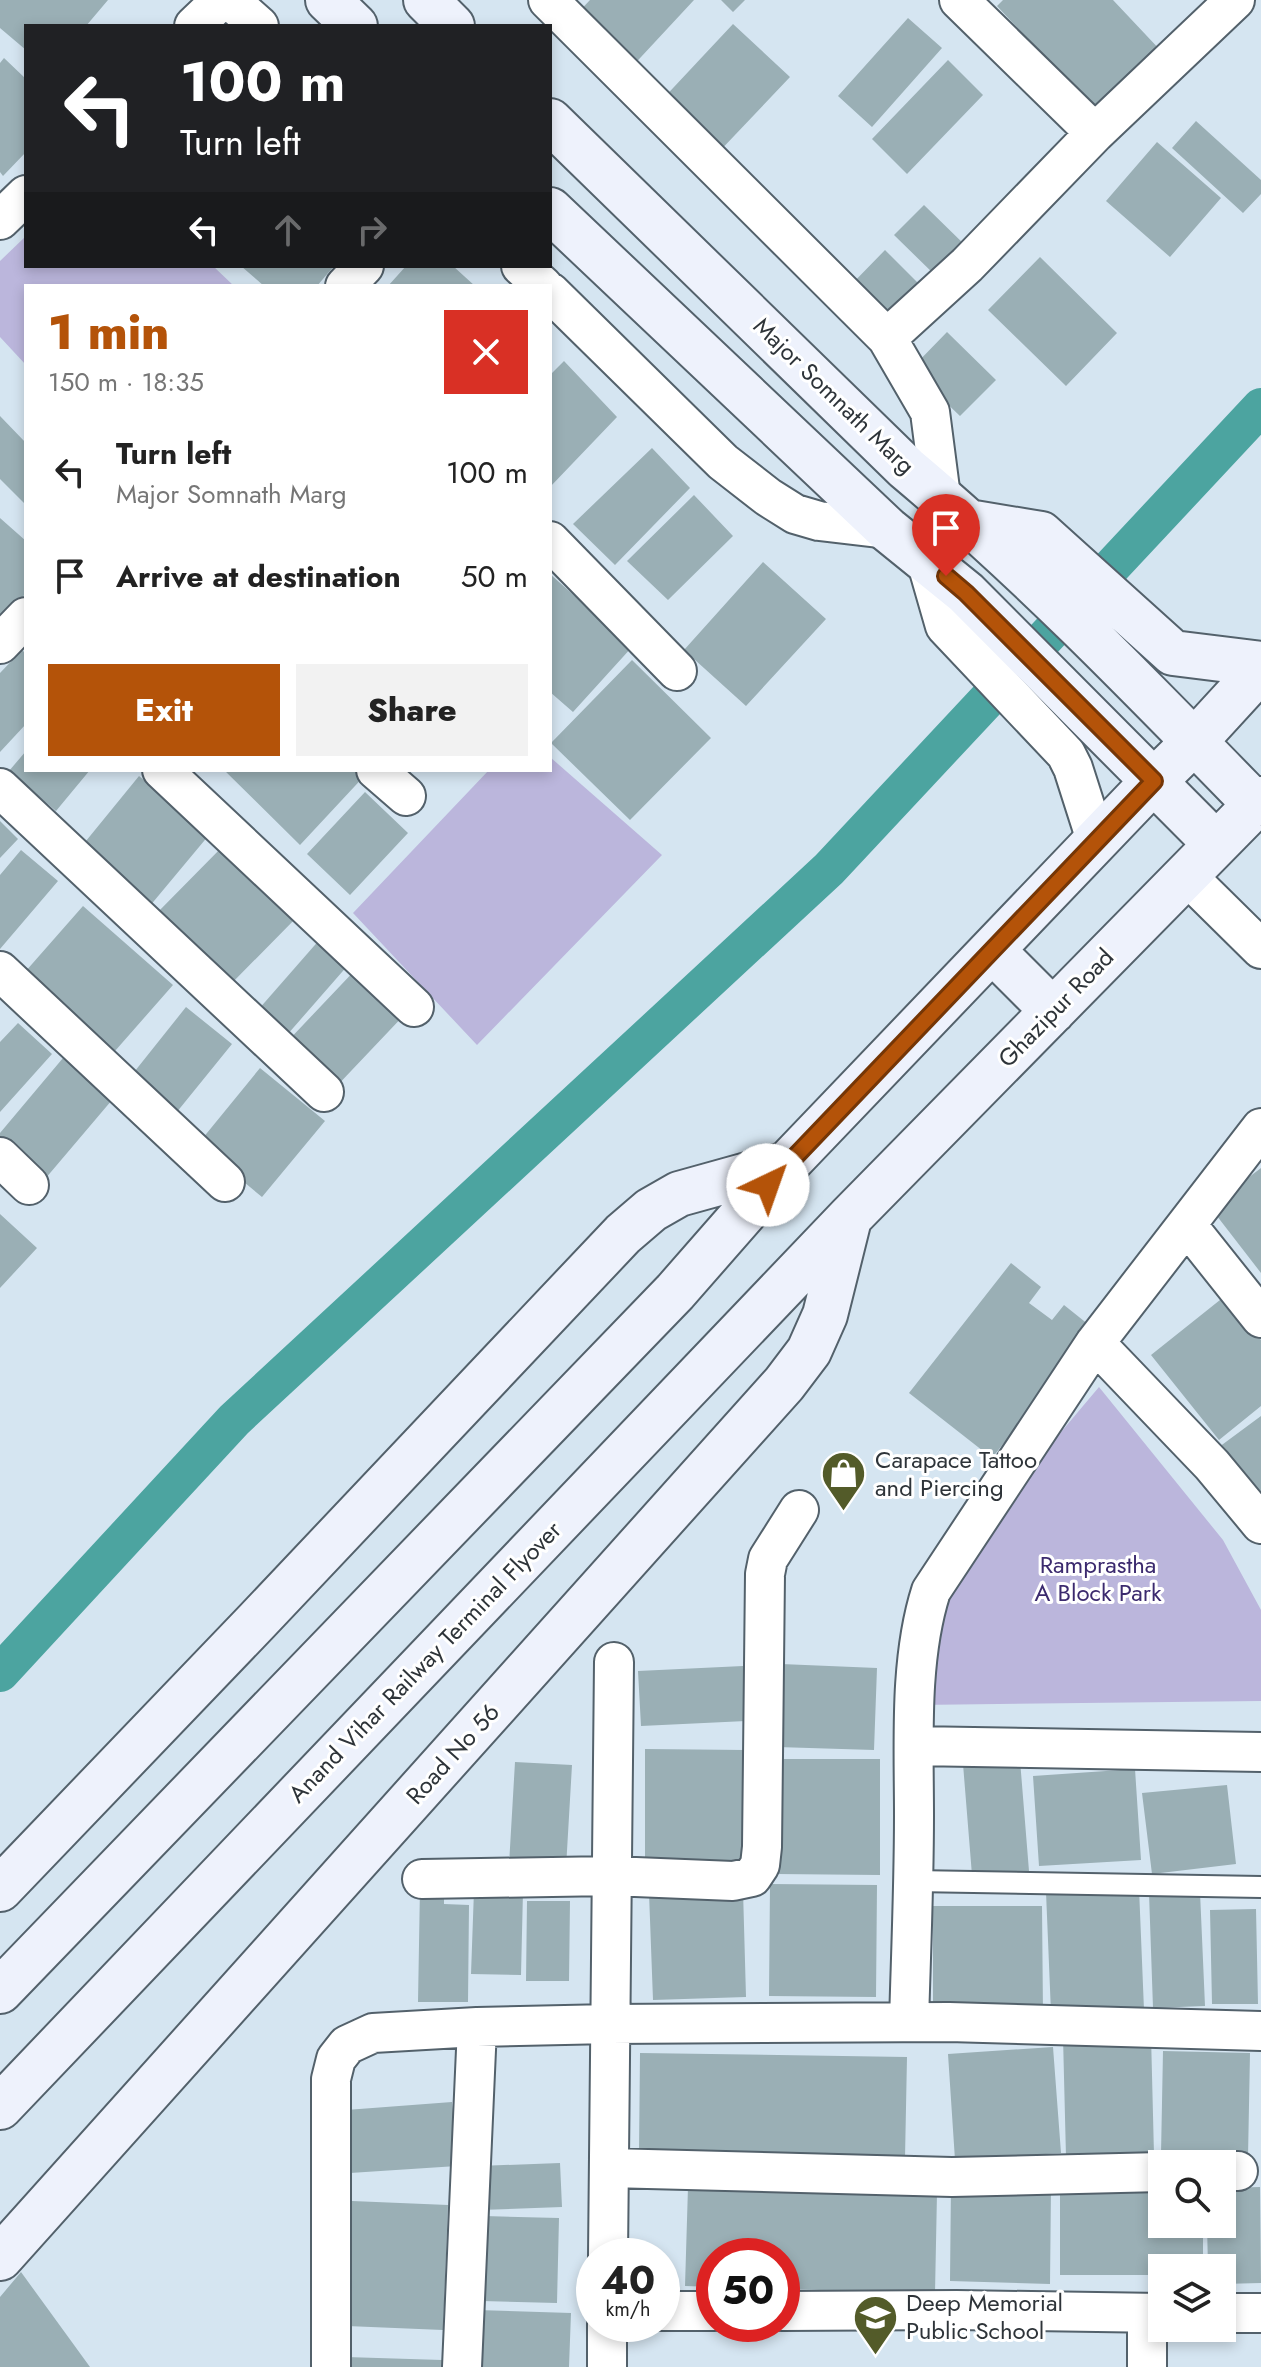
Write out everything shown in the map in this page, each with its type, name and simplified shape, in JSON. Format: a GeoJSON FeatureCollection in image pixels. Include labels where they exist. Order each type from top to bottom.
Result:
{"type":"FeatureCollection","features":[{"type":"Feature","properties":{"kind":"main road"},"geometry":{"type":"LineString","coordinates":[[328,0],[353,24]]}},
{"type":"Feature","properties":{"kind":"main road"},"geometry":{"type":"LineString","coordinates":[[426,0],[450,24]]}},
{"type":"Feature","properties":{"kind":"main road","name":"Major Somnath Marg"},"geometry":{"type":"LineString","coordinates":[[552,123],[906,468],[955,510],[1138,683],[1194,742],[1258,802]]}},
{"type":"Feature","properties":{"kind":"main road"},"geometry":{"type":"LineString","coordinates":[[552,212],[887,529],[926,560],[955,610],[1101,727],[1216,844]]}},
{"type":"Feature","properties":{"kind":"main road"},"geometry":{"type":"LineString","coordinates":[[955,510],[1041,534],[1169,651],[1261,666]]}},
{"type":"Feature","properties":{"kind":"main road"},"geometry":{"type":"LineString","coordinates":[[1138,683],[1261,666]]}},
{"type":"Feature","properties":{"kind":"main road"},"geometry":{"type":"LineString","coordinates":[[0,1991],[664,1304],[787,1164],[1096,840],[1194,742],[1261,666]]}},
{"type":"Feature","properties":{"kind":"main road","name":"Ghazipur Road"},"geometry":{"type":"LineString","coordinates":[[850,1217],[1258,802]]}},
{"type":"Feature","properties":{"kind":"main road"},"geometry":{"type":"LineString","coordinates":[[992,950],[1053,1011]]}},
{"type":"Feature","properties":{"kind":"main road"},"geometry":{"type":"LineString","coordinates":[[0,1889],[623,1234],[651,1210],[679,1194],[787,1164]]}},
{"type":"Feature","properties":{"kind":"main road","name":"Anand Vihar Railway Terminal Flyover"},"geometry":{"type":"LineString","coordinates":[[0,2107],[850,1217]]}},
{"type":"Feature","properties":{"kind":"main road","name":"Road No 56"},"geometry":{"type":"LineString","coordinates":[[0,2258],[784,1384],[809,1351],[825,1315],[850,1217]]}},
{"type":"Feature","properties":{"kind":"street"},"geometry":{"type":"LineString","coordinates":[[196,24],[221,0]]}},
{"type":"Feature","properties":{"kind":"street"},"geometry":{"type":"LineString","coordinates":[[230,0],[257,24]]}},
{"type":"Feature","properties":{"kind":"street"},"geometry":{"type":"LineString","coordinates":[[548,0],[887,338],[930,412],[955,510]]}},
{"type":"Feature","properties":{"kind":"street"},"geometry":{"type":"LineString","coordinates":[[959,0],[1095,133]]}},
{"type":"Feature","properties":{"kind":"street"},"geometry":{"type":"LineString","coordinates":[[887,338],[967,265],[1095,133],[1235,0]]}},
{"type":"Feature","properties":{"kind":"street"},"geometry":{"type":"LineString","coordinates":[[347,284],[362,268]]}},
{"type":"Feature","properties":{"kind":"street"},"geometry":{"type":"LineString","coordinates":[[523,268],[541,284]]}},
{"type":"Feature","properties":{"kind":"street"},"geometry":{"type":"LineString","coordinates":[[552,294],[723,462],[768,497],[795,514],[819,521],[887,529]]}},
{"type":"Feature","properties":{"kind":"street"},"geometry":{"type":"LineString","coordinates":[[552,543],[677,671]]}},
{"type":"Feature","properties":{"kind":"street"},"geometry":{"type":"LineString","coordinates":[[955,610],[1066,754],[1096,840]]}},
{"type":"Feature","properties":{"kind":"street"},"geometry":{"type":"LineString","coordinates":[[164,772],[414,1007]]}},
{"type":"Feature","properties":{"kind":"street"},"geometry":{"type":"LineString","coordinates":[[378,772],[406,796]]}},
{"type":"Feature","properties":{"kind":"street"},"geometry":{"type":"LineString","coordinates":[[0,788],[324,1092]]}},
{"type":"Feature","properties":{"kind":"street"},"geometry":{"type":"LineString","coordinates":[[1186,875],[1261,949]]}},
{"type":"Feature","properties":{"kind":"street"},"geometry":{"type":"LineString","coordinates":[[0,971],[225,1182]]}},
{"type":"Feature","properties":{"kind":"street"},"geometry":{"type":"LineString","coordinates":[[909,2022],[917,1652],[922,1617],[931,1591],[1095,1343],[1261,1128]]}},
{"type":"Feature","properties":{"kind":"street"},"geometry":{"type":"LineString","coordinates":[[0,1157],[29,1185]]}},
{"type":"Feature","properties":{"kind":"street"},"geometry":{"type":"LineString","coordinates":[[1187,1225],[1261,1318]]}},
{"type":"Feature","properties":{"kind":"street"},"geometry":{"type":"LineString","coordinates":[[1095,1343],[1212,1465],[1261,1524]]}},
{"type":"Feature","properties":{"kind":"street"},"geometry":{"type":"LineString","coordinates":[[422,1879],[611,1876],[733,1881],[752,1877],[760,1865],[762,1847],[765,1574],[768,1559],[799,1510]]}},
{"type":"Feature","properties":{"kind":"street"},"geometry":{"type":"LineString","coordinates":[[608,2238],[614,1662]]}},
{"type":"Feature","properties":{"kind":"street"},"geometry":{"type":"LineString","coordinates":[[914,1746],[1261,1752]]}},
{"type":"Feature","properties":{"kind":"street"},"geometry":{"type":"LineString","coordinates":[[331,2367],[331,2079],[336,2059],[347,2045],[373,2033],[610,2024],[909,2022],[1261,2031]]}},
{"type":"Feature","properties":{"kind":"street"},"geometry":{"type":"LineString","coordinates":[[462,2367],[477,2027]]}},
{"type":"Feature","properties":{"kind":"street"},"geometry":{"type":"LineString","coordinates":[[609,2168],[952,2177],[1148,2172]]}},
{"type":"Feature","properties":{"kind":"street"},"geometry":{"type":"LineString","coordinates":[[800,2311],[1148,2313]]}},
{"type":"Feature","properties":{"kind":"street"},"geometry":{"type":"LineString","coordinates":[[1236,2313],[1261,2313]]}},
{"type":"Feature","properties":{"kind":"street"},"geometry":{"type":"LineString","coordinates":[[607,2342],[607,2367]]}},
{"type":"Feature","properties":{"kind":"street"},"geometry":{"type":"LineString","coordinates":[[1147,2367],[1150,2342]]}},
{"type":"Feature","properties":{"kind":"lane"},"geometry":{"type":"LineString","coordinates":[[914,1881],[1261,1887]]}},
{"type":"Feature","properties":{"kind":"green space"},"geometry":{"type":"Polygon","coordinates":[[[24,238],[24,268],[215,268],[232,284],[24,284],[24,363],[0,337],[0,261],[24,238]]]}},
{"type":"Feature","properties":{"kind":"green space"},"geometry":{"type":"Polygon","coordinates":[[[552,759],[662,855],[477,1045],[353,913],[487,772],[552,772],[552,759]]]}},
{"type":"Feature","properties":{"kind":"green space","name":"Ramprastha A Block Park"},"geometry":{"type":"Polygon","coordinates":[[[1099,1387],[1223,1540],[1261,1610],[1261,1701],[917,1705],[918,1602],[1099,1387]]]}},
{"type":"Feature","properties":{"kind":"building"},"geometry":{"type":"Polygon","coordinates":[[[0,0],[108,0],[88,24],[24,24],[24,48],[0,28],[0,0]]]}},
{"type":"Feature","properties":{"kind":"building"},"geometry":{"type":"Polygon","coordinates":[[[590,0],[694,0],[628,71],[572,19],[590,0]]]}},
{"type":"Feature","properties":{"kind":"building"},"geometry":{"type":"Polygon","coordinates":[[[721,0],[745,0],[733,12],[721,0]]]}},
{"type":"Feature","properties":{"kind":"building"},"geometry":{"type":"Polygon","coordinates":[[[1003,0],[1113,0],[1162,52],[1097,113],[997,6],[1003,0]]]}},
{"type":"Feature","properties":{"kind":"building"},"geometry":{"type":"Polygon","coordinates":[[[908,18],[942,48],[872,127],[838,96],[908,18]]]}},
{"type":"Feature","properties":{"kind":"building"},"geometry":{"type":"Polygon","coordinates":[[[733,24],[790,77],[715,156],[659,103],[733,24]]]}},
{"type":"Feature","properties":{"kind":"building"},"geometry":{"type":"Polygon","coordinates":[[[4,58],[24,77],[24,154],[3,176],[0,172],[0,63],[4,58]]]}},
{"type":"Feature","properties":{"kind":"building"},"geometry":{"type":"Polygon","coordinates":[[[948,60],[983,95],[907,174],[872,139],[948,60]]]}},
{"type":"Feature","properties":{"kind":"building"},"geometry":{"type":"Polygon","coordinates":[[[1196,121],[1261,180],[1261,194],[1243,213],[1172,148],[1196,121]]]}},
{"type":"Feature","properties":{"kind":"building"},"geometry":{"type":"Polygon","coordinates":[[[1157,142],[1221,198],[1170,257],[1106,201],[1157,142]]]}},
{"type":"Feature","properties":{"kind":"building"},"geometry":{"type":"Polygon","coordinates":[[[924,205],[969,249],[939,279],[894,235],[924,205]]]}},
{"type":"Feature","properties":{"kind":"building"},"geometry":{"type":"Polygon","coordinates":[[[885,250],[922,287],[884,326],[847,289],[885,250]]]}},
{"type":"Feature","properties":{"kind":"building"},"geometry":{"type":"Polygon","coordinates":[[[1040,257],[1117,333],[1066,386],[988,310],[1040,257]]]}},
{"type":"Feature","properties":{"kind":"building"},"geometry":{"type":"Polygon","coordinates":[[[243,268],[332,268],[319,284],[262,284],[243,268]]]}},
{"type":"Feature","properties":{"kind":"building"},"geometry":{"type":"Polygon","coordinates":[[[404,268],[455,268],[473,284],[390,284],[404,268]]]}},
{"type":"Feature","properties":{"kind":"building"},"geometry":{"type":"Polygon","coordinates":[[[947,332],[996,380],[960,416],[911,369],[947,332]]]}},
{"type":"Feature","properties":{"kind":"building"},"geometry":{"type":"Polygon","coordinates":[[[564,361],[617,417],[552,485],[552,373],[564,361]]]}},
{"type":"Feature","properties":{"kind":"building"},"geometry":{"type":"Polygon","coordinates":[[[0,416],[24,441],[24,503],[0,479],[0,416]]]}},
{"type":"Feature","properties":{"kind":"building"},"geometry":{"type":"Polygon","coordinates":[[[652,448],[690,488],[615,565],[573,524],[652,448]]]}},
{"type":"Feature","properties":{"kind":"building"},"geometry":{"type":"Polygon","coordinates":[[[694,495],[733,536],[668,600],[627,561],[694,495]]]}},
{"type":"Feature","properties":{"kind":"building"},"geometry":{"type":"Polygon","coordinates":[[[0,518],[24,539],[24,595],[0,623],[0,518]]]}},
{"type":"Feature","properties":{"kind":"building"},"geometry":{"type":"Polygon","coordinates":[[[763,562],[826,619],[746,706],[684,650],[763,562]]]}},
{"type":"Feature","properties":{"kind":"building"},"geometry":{"type":"Polygon","coordinates":[[[552,576],[632,647],[573,712],[552,694],[552,576]]]}},
{"type":"Feature","properties":{"kind":"building"},"geometry":{"type":"Polygon","coordinates":[[[22,650],[24,652],[24,726],[0,752],[0,673],[22,650]]]}},
{"type":"Feature","properties":{"kind":"building"},"geometry":{"type":"Polygon","coordinates":[[[632,660],[711,738],[630,820],[552,742],[632,660]]]}},
{"type":"Feature","properties":{"kind":"building"},"geometry":{"type":"Polygon","coordinates":[[[24,753],[24,772],[88,772],[56,811],[9,771],[24,753]]]}},
{"type":"Feature","properties":{"kind":"building"},"geometry":{"type":"Polygon","coordinates":[[[226,772],[368,772],[300,845],[226,772]]]}},
{"type":"Feature","properties":{"kind":"building"},"geometry":{"type":"Polygon","coordinates":[[[139,776],[209,835],[144,913],[77,852],[139,776]]]}},
{"type":"Feature","properties":{"kind":"building"},"geometry":{"type":"Polygon","coordinates":[[[365,792],[408,833],[350,895],[307,854],[365,792]]]}},
{"type":"Feature","properties":{"kind":"building"},"geometry":{"type":"Polygon","coordinates":[[[0,821],[18,839],[0,858],[0,821]]]}},
{"type":"Feature","properties":{"kind":"building"},"geometry":{"type":"Polygon","coordinates":[[[226,843],[299,915],[227,988],[154,916],[226,843]]]}},
{"type":"Feature","properties":{"kind":"building"},"geometry":{"type":"Polygon","coordinates":[[[21,850],[58,881],[0,949],[0,875],[21,850]]]}},
{"type":"Feature","properties":{"kind":"building"},"geometry":{"type":"Polygon","coordinates":[[[83,906],[173,985],[115,1051],[25,972],[83,906]]]}},
{"type":"Feature","properties":{"kind":"building"},"geometry":{"type":"Polygon","coordinates":[[[321,938],[349,964],[287,1035],[258,1010],[321,938]]]}},
{"type":"Feature","properties":{"kind":"building"},"geometry":{"type":"Polygon","coordinates":[[[359,966],[407,1012],[333,1090],[285,1044],[359,966]]]}},
{"type":"Feature","properties":{"kind":"building"},"geometry":{"type":"Polygon","coordinates":[[[186,1007],[232,1044],[172,1118],[127,1081],[186,1007]]]}},
{"type":"Feature","properties":{"kind":"building"},"geometry":{"type":"Polygon","coordinates":[[[18,1023],[52,1054],[0,1112],[0,1042],[18,1023]]]}},
{"type":"Feature","properties":{"kind":"building"},"geometry":{"type":"Polygon","coordinates":[[[63,1058],[112,1100],[45,1179],[0,1141],[0,1133],[63,1058]]]}},
{"type":"Feature","properties":{"kind":"building"},"geometry":{"type":"Polygon","coordinates":[[[260,1068],[325,1121],[262,1197],[198,1144],[260,1068]]]}},
{"type":"Feature","properties":{"kind":"building"},"geometry":{"type":"Polygon","coordinates":[[[1261,1168],[1261,1273],[1210,1207],[1261,1168]]]}},
{"type":"Feature","properties":{"kind":"building"},"geometry":{"type":"Polygon","coordinates":[[[0,1214],[37,1248],[0,1288],[0,1214]]]}},
{"type":"Feature","properties":{"kind":"building"},"geometry":{"type":"Polygon","coordinates":[[[1011,1263],[1041,1287],[1029,1303],[1052,1320],[1064,1305],[1094,1329],[992,1458],[909,1393],[1011,1263]]]}},
{"type":"Feature","properties":{"kind":"building"},"geometry":{"type":"Polygon","coordinates":[[[1225,1296],[1261,1340],[1261,1406],[1219,1440],[1151,1355],[1225,1296]]]}},
{"type":"Feature","properties":{"kind":"building"},"geometry":{"type":"Polygon","coordinates":[[[1261,1416],[1261,1512],[1215,1450],[1261,1416]]]}},
{"type":"Feature","properties":{"kind":"building"},"geometry":{"type":"Polygon","coordinates":[[[781,1664],[877,1668],[874,1750],[777,1747],[781,1664]]]}},
{"type":"Feature","properties":{"kind":"building"},"geometry":{"type":"Polygon","coordinates":[[[743,1666],[746,1721],[641,1726],[638,1671],[743,1666]]]}},
{"type":"Feature","properties":{"kind":"building"},"geometry":{"type":"Polygon","coordinates":[[[645,1749],[745,1750],[745,1872],[645,1872],[645,1749]]]}},
{"type":"Feature","properties":{"kind":"building"},"geometry":{"type":"Polygon","coordinates":[[[775,1759],[880,1759],[880,1875],[776,1874],[775,1759]]]}},
{"type":"Feature","properties":{"kind":"building"},"geometry":{"type":"Polygon","coordinates":[[[1020,1760],[1029,1871],[972,1875],[963,1764],[1020,1760]]]}},
{"type":"Feature","properties":{"kind":"building"},"geometry":{"type":"Polygon","coordinates":[[[515,1762],[572,1765],[566,1868],[509,1865],[515,1762]]]}},
{"type":"Feature","properties":{"kind":"building"},"geometry":{"type":"Polygon","coordinates":[[[1135,1769],[1141,1860],[1039,1866],[1033,1776],[1135,1769]]]}},
{"type":"Feature","properties":{"kind":"building"},"geometry":{"type":"Polygon","coordinates":[[[1227,1785],[1236,1864],[1152,1874],[1142,1793],[1227,1785]]]}},
{"type":"Feature","properties":{"kind":"building"},"geometry":{"type":"Polygon","coordinates":[[[770,1884],[877,1885],[876,1997],[769,1996],[770,1884]]]}},
{"type":"Feature","properties":{"kind":"building"},"geometry":{"type":"Polygon","coordinates":[[[420,1887],[444,1888],[444,1904],[469,1905],[468,2002],[418,2002],[420,1887]]]}},
{"type":"Feature","properties":{"kind":"building"},"geometry":{"type":"Polygon","coordinates":[[[1139,1888],[1144,2010],[1051,2013],[1046,1892],[1139,1888]]]}},
{"type":"Feature","properties":{"kind":"building"},"geometry":{"type":"Polygon","coordinates":[[[474,1890],[523,1891],[521,1975],[471,1974],[474,1890]]]}},
{"type":"Feature","properties":{"kind":"building"},"geometry":{"type":"Polygon","coordinates":[[[743,1890],[746,1997],[653,2000],[649,1893],[743,1890]]]}},
{"type":"Feature","properties":{"kind":"building"},"geometry":{"type":"Polygon","coordinates":[[[1200,1892],[1205,2006],[1153,2008],[1149,1893],[1200,1892]]]}},
{"type":"Feature","properties":{"kind":"building"},"geometry":{"type":"Polygon","coordinates":[[[527,1901],[570,1901],[569,1981],[526,1981],[527,1901]]]}},
{"type":"Feature","properties":{"kind":"building"},"geometry":{"type":"Polygon","coordinates":[[[933,1906],[1042,1906],[1043,2015],[933,2015],[933,1906]]]}},
{"type":"Feature","properties":{"kind":"building"},"geometry":{"type":"Polygon","coordinates":[[[1256,1909],[1258,2004],[1212,2004],[1210,1910],[1256,1909]]]}},
{"type":"Feature","properties":{"kind":"building"},"geometry":{"type":"Polygon","coordinates":[[[1151,2035],[1154,2150],[1148,2150],[1148,2155],[1066,2157],[1063,2037],[1151,2035]]]}},
{"type":"Feature","properties":{"kind":"building"},"geometry":{"type":"Polygon","coordinates":[[[1053,2047],[1061,2153],[955,2160],[948,2054],[1053,2047]]]}},
{"type":"Feature","properties":{"kind":"building"},"geometry":{"type":"Polygon","coordinates":[[[1163,2051],[1250,2053],[1248,2157],[1236,2157],[1236,2150],[1161,2150],[1163,2051]]]}},
{"type":"Feature","properties":{"kind":"building"},"geometry":{"type":"Polygon","coordinates":[[[640,2053],[907,2057],[905,2158],[639,2153],[640,2053]]]}},
{"type":"Feature","properties":{"kind":"building"},"geometry":{"type":"Polygon","coordinates":[[[452,2102],[457,2166],[350,2173],[346,2110],[452,2102]]]}},
{"type":"Feature","properties":{"kind":"building"},"geometry":{"type":"Polygon","coordinates":[[[560,2163],[562,2207],[480,2210],[479,2166],[560,2163]]]}},
{"type":"Feature","properties":{"kind":"building"},"geometry":{"type":"Polygon","coordinates":[[[1060,2181],[1148,2181],[1148,2238],[1203,2238],[1203,2254],[1148,2254],[1148,2275],[1060,2275],[1060,2181]]]}},
{"type":"Feature","properties":{"kind":"building"},"geometry":{"type":"Polygon","coordinates":[[[951,2183],[1051,2185],[1050,2284],[950,2281],[951,2183]]]}},
{"type":"Feature","properties":{"kind":"building"},"geometry":{"type":"Polygon","coordinates":[[[688,2187],[937,2193],[935,2293],[800,2289],[800,2238],[696,2238],[696,2286],[685,2286],[688,2187]]]}},
{"type":"Feature","properties":{"kind":"building"},"geometry":{"type":"Polygon","coordinates":[[[1260,2187],[1261,2283],[1236,2284],[1236,2254],[1208,2254],[1207,2238],[1236,2238],[1236,2188],[1260,2187]]]}},
{"type":"Feature","properties":{"kind":"building"},"geometry":{"type":"Polygon","coordinates":[[[352,2201],[448,2205],[443,2330],[347,2326],[352,2201]]]}},
{"type":"Feature","properties":{"kind":"building"},"geometry":{"type":"Polygon","coordinates":[[[484,2216],[559,2218],[557,2303],[482,2301],[484,2216]]]}},
{"type":"Feature","properties":{"kind":"building"},"geometry":{"type":"Polygon","coordinates":[[[21,2272],[90,2367],[0,2367],[0,2297],[21,2272]]]}},
{"type":"Feature","properties":{"kind":"building"},"geometry":{"type":"Polygon","coordinates":[[[477,2310],[571,2313],[569,2367],[475,2367],[477,2310]]]}},
{"type":"Feature","properties":{"kind":"building"},"geometry":{"type":"Polygon","coordinates":[[[346,2357],[442,2360],[441,2367],[345,2367],[346,2357]]]}},
{"type":"Feature","properties":{"kind":"waterway"},"geometry":{"type":"LineString","coordinates":[[0,1673],[234,1420],[829,869],[1261,407]]}},
{"type":"Feature","properties":{"kind":"place","name":"Carapace Tattoo and Piercing"},"geometry":{"type":"Point","coordinates":[844,1513]}},
{"type":"Feature","properties":{"kind":"place","name":"Deep Memorial Public School"},"geometry":{"type":"Point","coordinates":[875,2356]}},
{"type":"Feature","properties":{"kind":"route"},"geometry":{"type":"LineString","coordinates":[[768,1185],[1154,781],[946,576]]}}]}
